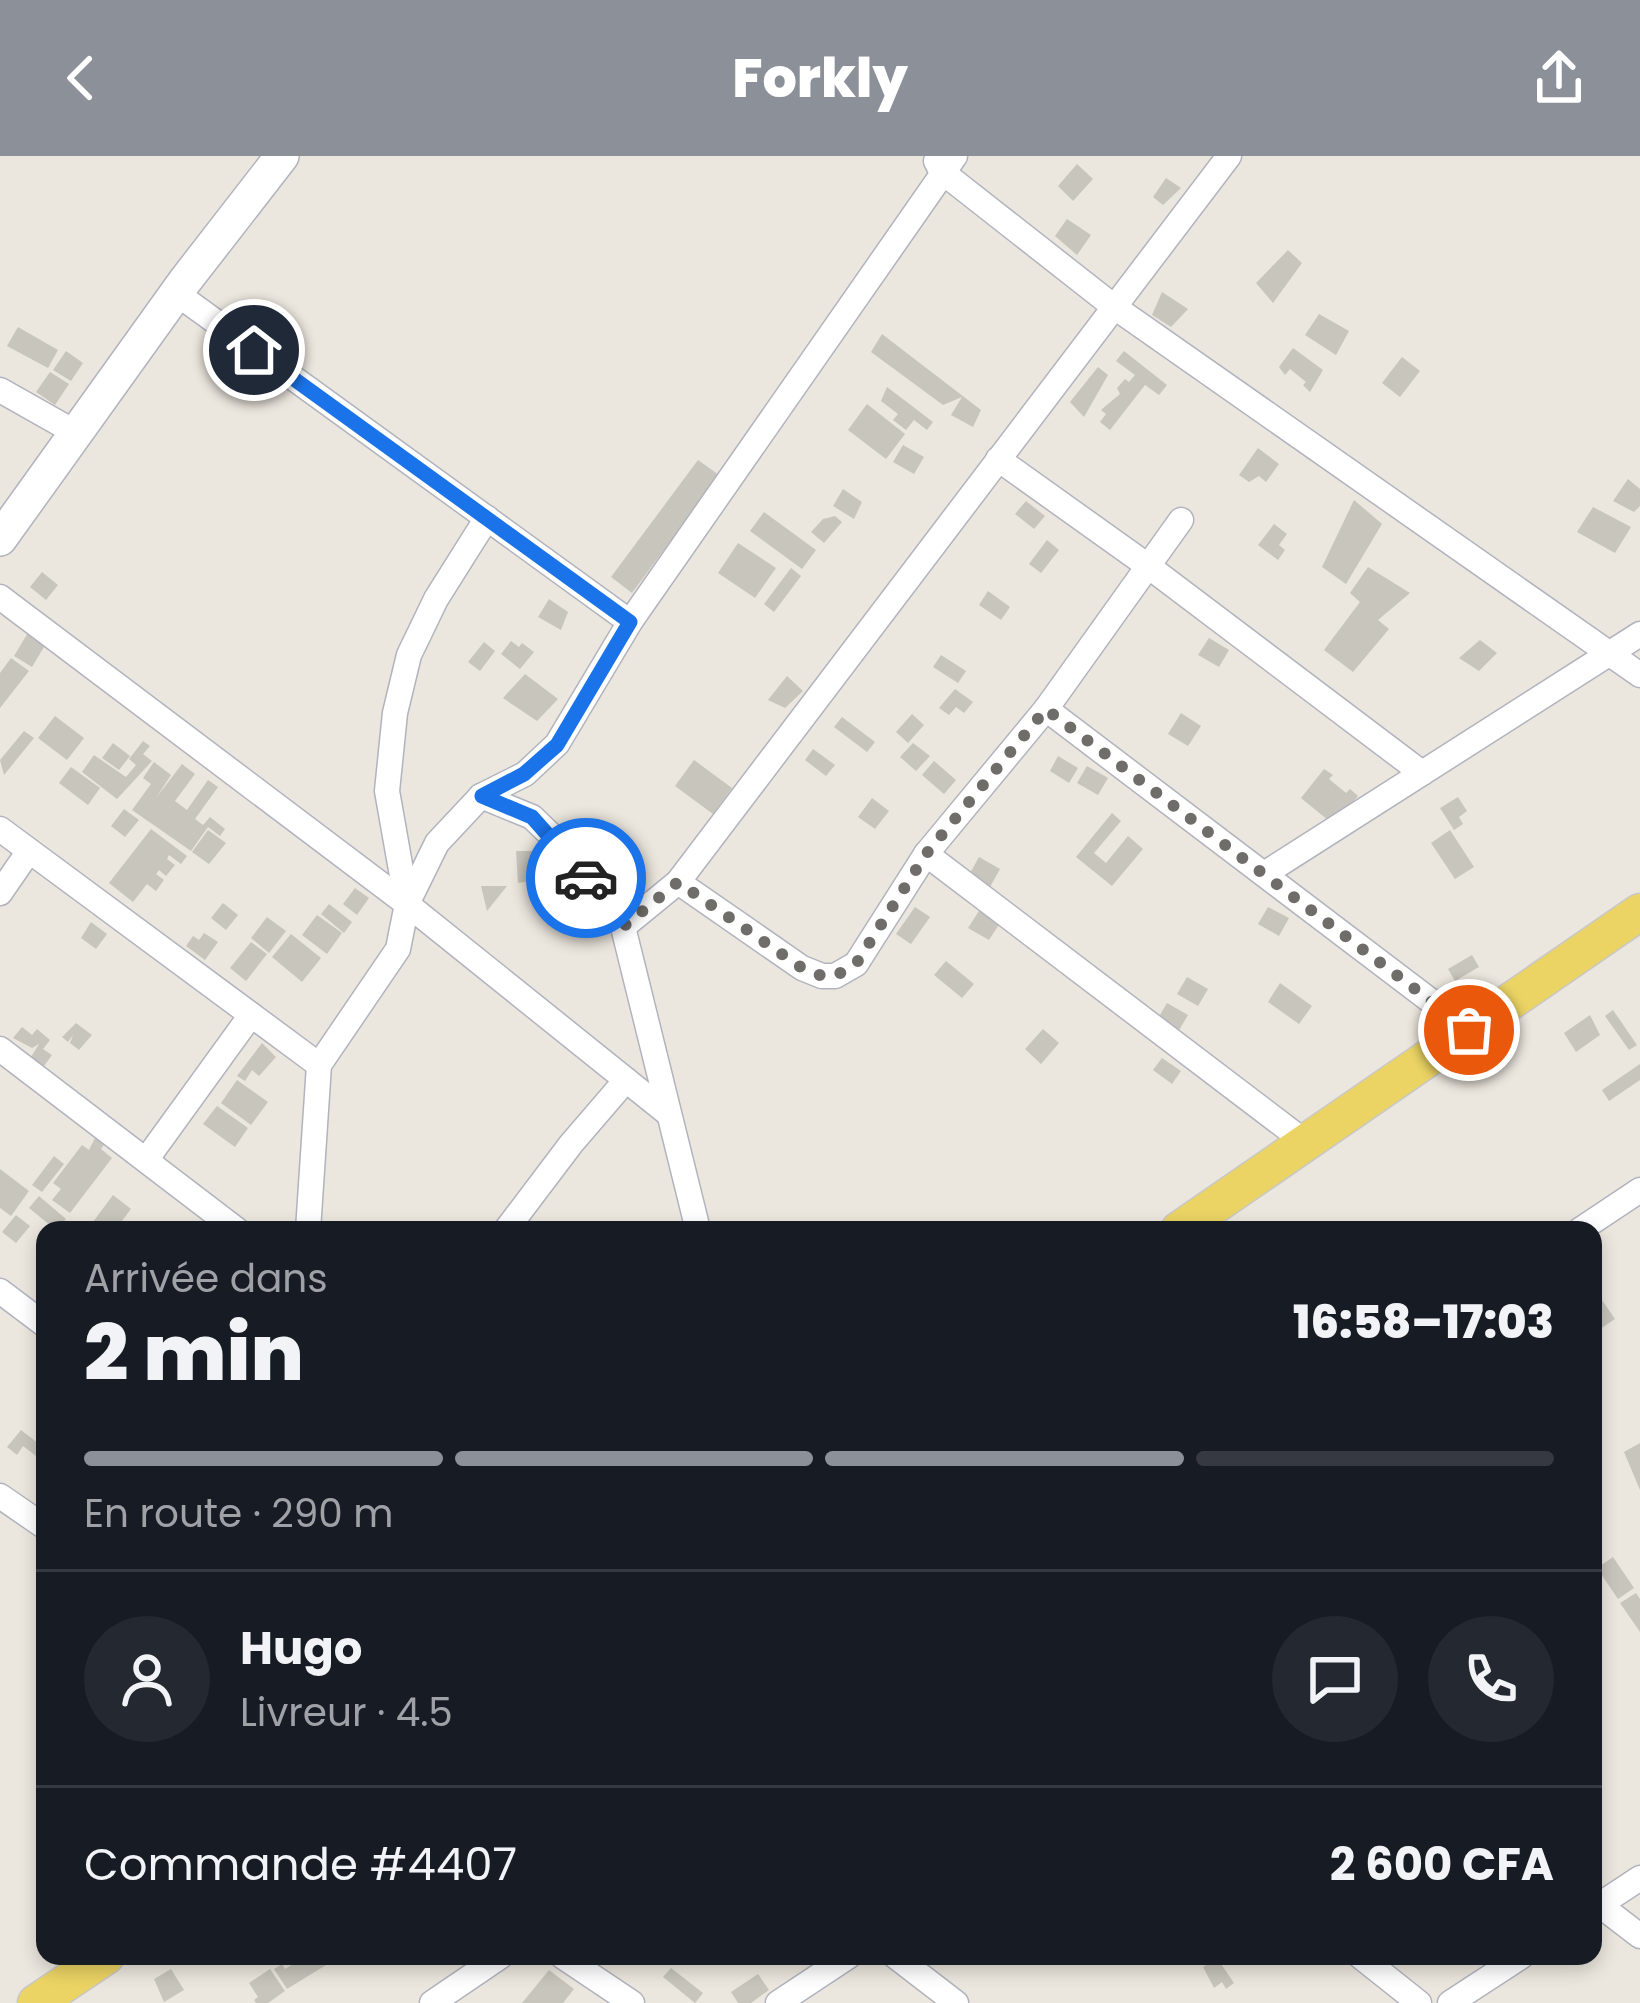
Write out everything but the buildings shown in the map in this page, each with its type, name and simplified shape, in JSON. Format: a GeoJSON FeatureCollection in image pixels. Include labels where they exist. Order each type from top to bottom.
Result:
{"type":"FeatureCollection","features":[{"type":"Feature","properties":{"kind":"main road"},"geometry":{"type":"LineString","coordinates":[[0,539],[176,293],[283,156]]}},
{"type":"Feature","properties":{"kind":"main road"},"geometry":{"type":"LineString","coordinates":[[1192,1221],[1640,912]]}},
{"type":"Feature","properties":{"kind":"main road"},"geometry":{"type":"LineString","coordinates":[[36,2003],[92,1965]]}},
{"type":"Feature","properties":{"kind":"street"},"geometry":{"type":"LineString","coordinates":[[623,927],[678,882],[1228,156]]}},
{"type":"Feature","properties":{"kind":"street"},"geometry":{"type":"LineString","coordinates":[[309,1221],[319,1065],[398,949],[407,904],[437,843],[482,796],[524,774],[557,745],[630,622],[943,161],[1113,306],[1640,676]]}},
{"type":"Feature","properties":{"kind":"street"},"geometry":{"type":"LineString","coordinates":[[176,293],[630,622]]}},
{"type":"Feature","properties":{"kind":"street"},"geometry":{"type":"LineString","coordinates":[[0,390],[78,434]]}},
{"type":"Feature","properties":{"kind":"street"},"geometry":{"type":"LineString","coordinates":[[998,459],[1422,773]]}},
{"type":"Feature","properties":{"kind":"street"},"geometry":{"type":"LineString","coordinates":[[407,904],[387,791],[395,712],[409,655],[436,599],[487,518]]}},
{"type":"Feature","properties":{"kind":"street"},"geometry":{"type":"LineString","coordinates":[[678,882],[802,968],[835,976],[856,964],[926,854],[1046,709],[1181,520]]}},
{"type":"Feature","properties":{"kind":"street"},"geometry":{"type":"LineString","coordinates":[[0,597],[407,904],[666,1112]]}},
{"type":"Feature","properties":{"kind":"street"},"geometry":{"type":"LineString","coordinates":[[1264,874],[1640,634]]}},
{"type":"Feature","properties":{"kind":"street"},"geometry":{"type":"LineString","coordinates":[[1046,709],[1469,1030]]}},
{"type":"Feature","properties":{"kind":"street"},"geometry":{"type":"LineString","coordinates":[[482,796],[532,817],[560,844],[623,927],[696,1221]]}},
{"type":"Feature","properties":{"kind":"street"},"geometry":{"type":"LineString","coordinates":[[0,829],[319,1065]]}},
{"type":"Feature","properties":{"kind":"street"},"geometry":{"type":"LineString","coordinates":[[0,893],[29,851]]}},
{"type":"Feature","properties":{"kind":"street"},"geometry":{"type":"LineString","coordinates":[[926,854],[1305,1142]]}},
{"type":"Feature","properties":{"kind":"street"},"geometry":{"type":"LineString","coordinates":[[146,1160],[251,1015]]}},
{"type":"Feature","properties":{"kind":"street"},"geometry":{"type":"LineString","coordinates":[[0,1049],[225,1221]]}},
{"type":"Feature","properties":{"kind":"street"},"geometry":{"type":"LineString","coordinates":[[512,1221],[626,1080]]}},
{"type":"Feature","properties":{"kind":"street"},"geometry":{"type":"LineString","coordinates":[[1594,1221],[1640,1190]]}},
{"type":"Feature","properties":{"kind":"street"},"geometry":{"type":"LineString","coordinates":[[0,1291],[36,1318]]}},
{"type":"Feature","properties":{"kind":"street"},"geometry":{"type":"LineString","coordinates":[[0,1496],[36,1521]]}},
{"type":"Feature","properties":{"kind":"street"},"geometry":{"type":"LineString","coordinates":[[1602,1901],[1640,1878]]}},
{"type":"Feature","properties":{"kind":"street"},"geometry":{"type":"LineString","coordinates":[[1602,1910],[1640,1936]]}},
{"type":"Feature","properties":{"kind":"street"},"geometry":{"type":"LineString","coordinates":[[433,2003],[488,1965]]}},
{"type":"Feature","properties":{"kind":"street"},"geometry":{"type":"LineString","coordinates":[[575,1965],[632,2003]]}},
{"type":"Feature","properties":{"kind":"street"},"geometry":{"type":"LineString","coordinates":[[778,2003],[835,1965]]}},
{"type":"Feature","properties":{"kind":"street"},"geometry":{"type":"LineString","coordinates":[[907,1965],[956,2003]]}},
{"type":"Feature","properties":{"kind":"street"},"geometry":{"type":"LineString","coordinates":[[1371,1965],[1419,2003]]}},
{"type":"Feature","properties":{"kind":"street"},"geometry":{"type":"LineString","coordinates":[[1450,2003],[1508,1965]]}},
{"type":"Feature","properties":{"kind":"way so far"},"geometry":{"type":"LineString","coordinates":[[586,878],[623,927],[678,882],[802,968],[835,976],[856,964],[926,854],[1046,709],[1469,1030]]}},
{"type":"Feature","properties":{"kind":"route"},"geometry":{"type":"LineString","coordinates":[[254,350],[630,622],[557,745],[524,774],[482,796],[532,817],[586,878]]}}]}
